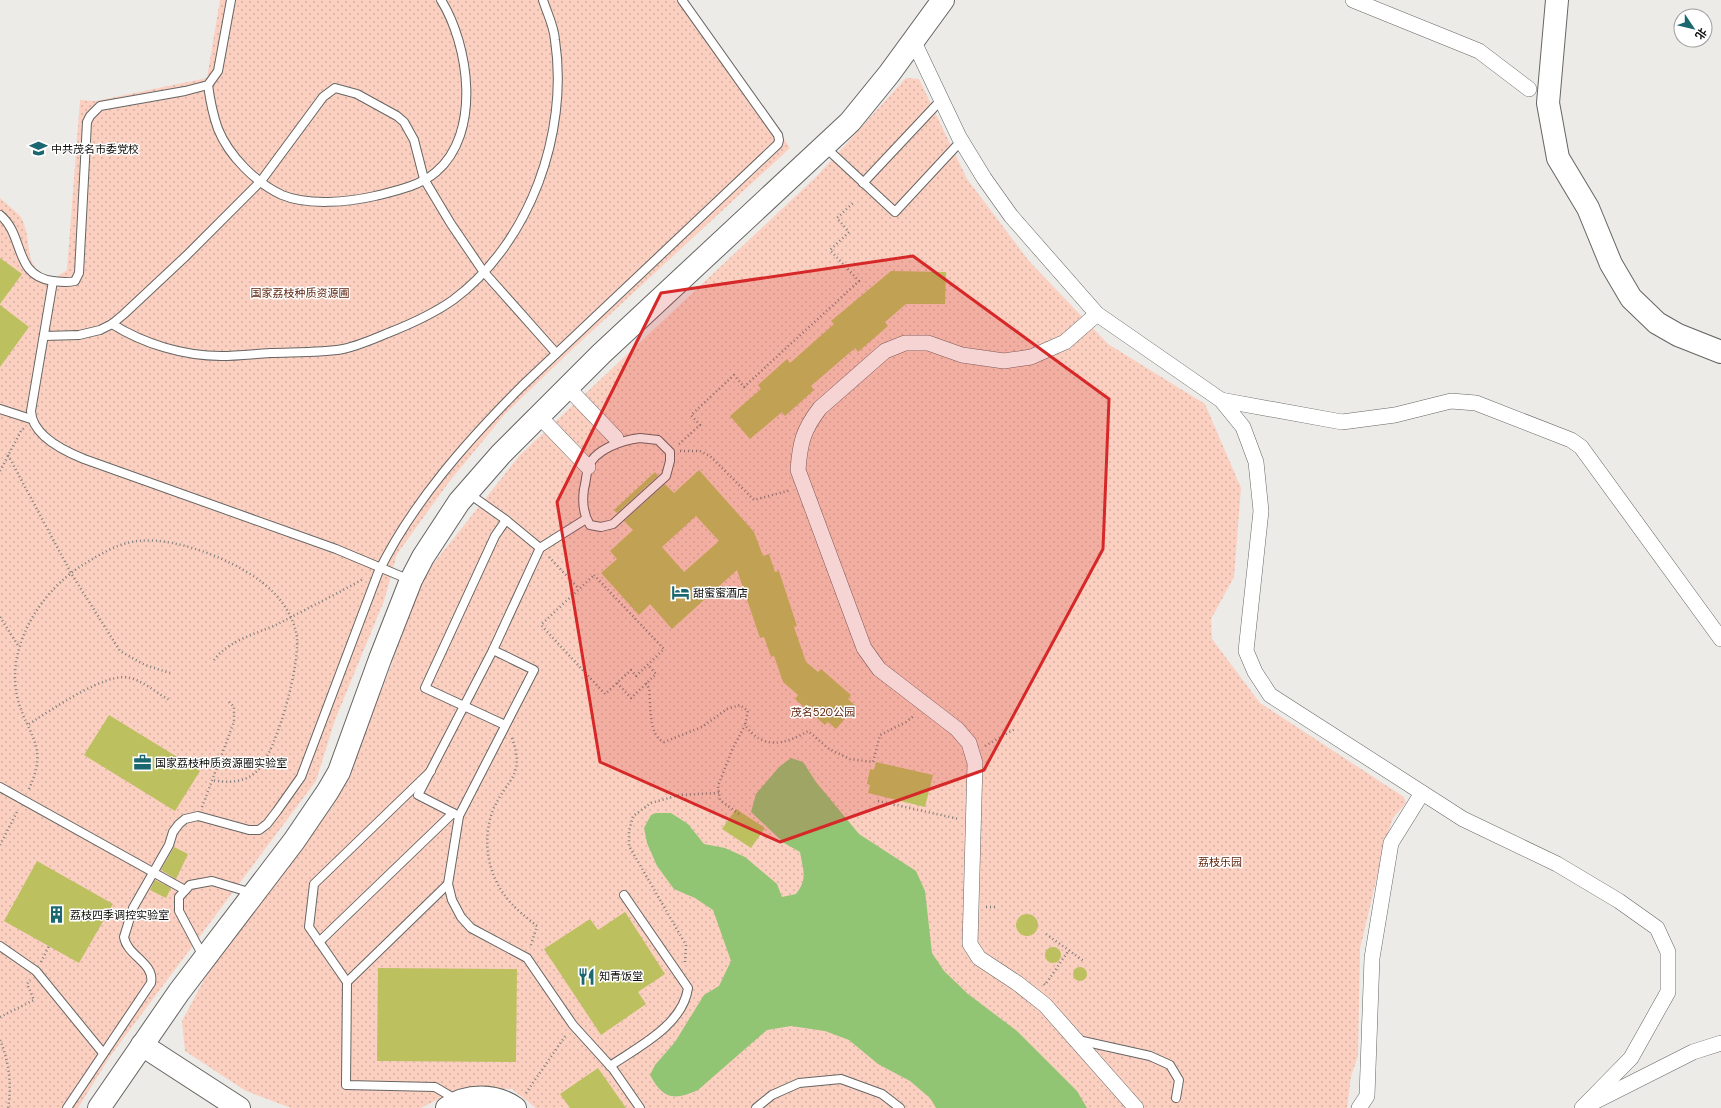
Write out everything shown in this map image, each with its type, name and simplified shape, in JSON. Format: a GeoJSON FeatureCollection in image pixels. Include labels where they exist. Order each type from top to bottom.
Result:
{"type":"FeatureCollection","features":[{"type":"Feature","properties":{"kind":"main road"},"geometry":{"type":"LineString","coordinates":[[98,1108],[204,958],[294,841],[328,790],[338,772],[411,580],[423,557],[467,492],[501,454],[568,388],[729,234],[824,147],[860,110],[943,0]]}},
{"type":"Feature","properties":{"kind":"main road"},"geometry":{"type":"LineString","coordinates":[[1557,0],[1548,103],[1558,158],[1588,208],[1611,264],[1631,298],[1658,323],[1678,335],[1721,352]]}},
{"type":"Feature","properties":{"kind":"main road"},"geometry":{"type":"LineString","coordinates":[[142,1045],[239,1108]]}},
{"type":"Feature","properties":{"kind":"main road"},"geometry":{"type":"LineString","coordinates":[[453,1105],[476,1097],[492,1098],[509,1103],[515,1108]]}},
{"type":"Feature","properties":{"kind":"street"},"geometry":{"type":"LineString","coordinates":[[1353,0],[1479,51],[1529,89]]}},
{"type":"Feature","properties":{"kind":"street"},"geometry":{"type":"LineString","coordinates":[[913,40],[961,141],[984,178],[1011,216],[1097,314],[1221,400],[1243,427],[1256,462],[1261,510],[1246,651],[1255,672],[1270,695],[1463,819],[1557,864],[1619,902],[1657,928],[1668,952],[1668,992],[1631,1058],[1582,1108]]}},
{"type":"Feature","properties":{"kind":"street"},"geometry":{"type":"LineString","coordinates":[[1097,314],[1065,342],[1031,357],[1004,361],[962,355],[928,343],[905,343],[885,351],[820,408],[811,421],[799,446],[798,470],[864,648],[879,669],[957,729],[969,743],[975,763],[970,944],[979,958],[1017,983],[1045,1005],[1136,1108]]}},
{"type":"Feature","properties":{"kind":"street"},"geometry":{"type":"LineString","coordinates":[[568,388],[616,438]]}},
{"type":"Feature","properties":{"kind":"street"},"geometry":{"type":"LineString","coordinates":[[1221,400],[1342,422],[1395,415],[1451,401],[1476,403],[1571,440],[1581,447],[1721,639]]}},
{"type":"Feature","properties":{"kind":"street"},"geometry":{"type":"LineString","coordinates":[[540,416],[588,466]]}},
{"type":"Feature","properties":{"kind":"street"},"geometry":{"type":"LineString","coordinates":[[1359,1108],[1367,1096],[1372,958],[1391,843],[1422,793]]}},
{"type":"Feature","properties":{"kind":"street"},"geometry":{"type":"LineString","coordinates":[[1582,1108],[1693,1052],[1721,1043]]}},
{"type":"Feature","properties":{"kind":"lane"},"geometry":{"type":"LineString","coordinates":[[0,215],[11,227],[20,254],[28,268],[40,278],[68,283],[74,281],[79,273],[86,140],[90,116],[100,106],[185,91],[208,85],[218,71],[230,0]]}},
{"type":"Feature","properties":{"kind":"lane"},"geometry":{"type":"LineString","coordinates":[[208,85],[211,107],[219,130],[232,154],[260,181],[284,195],[313,201],[352,202],[396,191],[436,172],[447,161],[454,149],[466,107],[463,59],[457,32],[441,0]]}},
{"type":"Feature","properties":{"kind":"lane"},"geometry":{"type":"LineString","coordinates":[[112,324],[125,332],[173,350],[194,354],[221,356],[342,349],[417,322],[453,300],[484,271],[498,255],[510,237],[530,202],[550,144],[558,100],[558,64],[555,37],[543,0]]}},
{"type":"Feature","properties":{"kind":"lane"},"geometry":{"type":"LineString","coordinates":[[67,1108],[151,983],[152,977],[150,969],[129,949],[124,937],[133,908],[169,845],[173,832],[185,819],[198,816],[249,830],[258,830],[267,824],[301,777],[380,568],[405,526],[488,420],[556,353],[770,153],[779,142],[778,135],[682,0]]}},
{"type":"Feature","properties":{"kind":"lane"},"geometry":{"type":"LineString","coordinates":[[44,336],[79,335],[100,330],[112,324],[188,255],[260,181],[324,98],[335,88],[357,94],[397,116],[404,122],[414,140],[424,179],[451,224],[484,271],[556,353]]}},
{"type":"Feature","properties":{"kind":"lane"},"geometry":{"type":"LineString","coordinates":[[864,183],[941,100]]}},
{"type":"Feature","properties":{"kind":"lane"},"geometry":{"type":"LineString","coordinates":[[824,147],[895,212],[961,141]]}},
{"type":"Feature","properties":{"kind":"lane"},"geometry":{"type":"LineString","coordinates":[[32,421],[53,281]]}},
{"type":"Feature","properties":{"kind":"lane"},"geometry":{"type":"LineString","coordinates":[[0,409],[32,421],[43,435],[68,453],[336,550],[411,580]]}},
{"type":"Feature","properties":{"kind":"lane"},"geometry":{"type":"LineString","coordinates":[[640,438],[658,440],[670,452],[670,461],[666,476],[612,524],[601,527],[590,525],[584,515],[583,495],[588,466],[609,447],[622,440],[640,438]]}},
{"type":"Feature","properties":{"kind":"lane"},"geometry":{"type":"LineString","coordinates":[[467,492],[506,520],[540,548]]}},
{"type":"Feature","properties":{"kind":"lane"},"geometry":{"type":"LineString","coordinates":[[456,814],[418,795],[493,650],[540,548],[586,519]]}},
{"type":"Feature","properties":{"kind":"lane"},"geometry":{"type":"LineString","coordinates":[[506,520],[495,536],[425,688],[506,724]]}},
{"type":"Feature","properties":{"kind":"lane"},"geometry":{"type":"LineString","coordinates":[[319,942],[456,814],[534,670],[493,650]]}},
{"type":"Feature","properties":{"kind":"lane"},"geometry":{"type":"LineString","coordinates":[[431,771],[314,884],[309,927],[348,982],[346,1086],[435,1087],[453,1105]]}},
{"type":"Feature","properties":{"kind":"lane"},"geometry":{"type":"LineString","coordinates":[[0,787],[185,890]]}},
{"type":"Feature","properties":{"kind":"lane"},"geometry":{"type":"LineString","coordinates":[[456,814],[448,884],[452,900],[460,917],[471,928],[527,958],[573,1025],[610,1066],[640,1108]]}},
{"type":"Feature","properties":{"kind":"lane"},"geometry":{"type":"LineString","coordinates":[[204,958],[179,911],[179,897],[190,885],[212,880],[253,894]]}},
{"type":"Feature","properties":{"kind":"lane"},"geometry":{"type":"LineString","coordinates":[[348,982],[448,884]]}},
{"type":"Feature","properties":{"kind":"lane"},"geometry":{"type":"LineString","coordinates":[[610,1066],[661,1030],[681,1010],[686,999],[688,988],[624,895]]}},
{"type":"Feature","properties":{"kind":"lane"},"geometry":{"type":"LineString","coordinates":[[0,946],[36,971],[103,1054]]}},
{"type":"Feature","properties":{"kind":"lane"},"geometry":{"type":"LineString","coordinates":[[1076,1039],[1150,1056],[1170,1066],[1179,1080],[1176,1098]]}},
{"type":"Feature","properties":{"kind":"lane"},"geometry":{"type":"LineString","coordinates":[[756,1108],[772,1095],[799,1083],[841,1079],[882,1094],[900,1108]]}},
{"type":"Feature","properties":{"kind":"path"},"geometry":{"type":"LineString","coordinates":[[670,452],[700,425],[691,415],[734,375],[744,387],[859,281],[830,250],[849,232],[837,218],[853,203]]}},
{"type":"Feature","properties":{"kind":"path"},"geometry":{"type":"LineString","coordinates":[[0,471],[21,432],[32,421]]}},
{"type":"Feature","properties":{"kind":"path"},"geometry":{"type":"LineString","coordinates":[[670,452],[700,451],[710,456],[754,500],[804,486]]}},
{"type":"Feature","properties":{"kind":"path"},"geometry":{"type":"LineString","coordinates":[[8,455],[71,573],[120,651],[145,665],[170,673]]}},
{"type":"Feature","properties":{"kind":"path"},"geometry":{"type":"LineString","coordinates":[[0,845],[24,800],[33,779],[38,757],[34,737],[17,696],[16,661],[19,647],[27,628],[37,611],[63,578],[117,546],[138,541],[176,544],[210,555],[240,568],[258,579],[274,593],[291,617],[297,633],[298,647],[295,665],[284,711],[265,760],[257,772],[249,778],[231,782],[212,780]]}},
{"type":"Feature","properties":{"kind":"path"},"geometry":{"type":"LineString","coordinates":[[540,548],[579,589]]}},
{"type":"Feature","properties":{"kind":"path"},"geometry":{"type":"LineString","coordinates":[[214,660],[221,651],[232,644],[291,617],[380,568]]}},
{"type":"Feature","properties":{"kind":"path"},"geometry":{"type":"LineString","coordinates":[[594,575],[664,649],[648,665],[636,676],[631,670],[605,694],[541,625],[594,575]]}},
{"type":"Feature","properties":{"kind":"path"},"geometry":{"type":"LineString","coordinates":[[0,617],[19,647]]}},
{"type":"Feature","properties":{"kind":"path"},"geometry":{"type":"LineString","coordinates":[[617,683],[631,698],[656,674],[648,665]]}},
{"type":"Feature","properties":{"kind":"path"},"geometry":{"type":"LineString","coordinates":[[29,724],[102,682],[122,676],[132,678],[170,700]]}},
{"type":"Feature","properties":{"kind":"path"},"geometry":{"type":"LineString","coordinates":[[646,683],[649,688],[654,732],[659,740],[664,742],[702,727],[727,709],[740,705],[748,711],[745,724],[732,750],[718,786],[720,800],[739,814]]}},
{"type":"Feature","properties":{"kind":"path"},"geometry":{"type":"LineString","coordinates":[[198,816],[234,722],[234,708],[227,700]]}},
{"type":"Feature","properties":{"kind":"path"},"geometry":{"type":"LineString","coordinates":[[745,724],[752,735],[773,743],[790,741],[808,731],[829,749],[850,760],[873,762],[880,735],[906,722],[926,706]]}},
{"type":"Feature","properties":{"kind":"path"},"geometry":{"type":"LineString","coordinates":[[506,724],[516,748],[518,765],[513,779],[493,810],[487,847],[493,874],[499,887],[515,907],[537,926],[527,958]]}},
{"type":"Feature","properties":{"kind":"path"},"geometry":{"type":"LineString","coordinates":[[972,753],[1015,729]]}},
{"type":"Feature","properties":{"kind":"path"},"geometry":{"type":"LineString","coordinates":[[684,982],[686,945],[629,846],[629,831],[633,816],[650,803],[679,795],[719,793]]}},
{"type":"Feature","properties":{"kind":"path"},"geometry":{"type":"LineString","coordinates":[[878,801],[973,822]]}},
{"type":"Feature","properties":{"kind":"path"},"geometry":{"type":"LineString","coordinates":[[1046,934],[1085,962]]}},
{"type":"Feature","properties":{"kind":"path"},"geometry":{"type":"LineString","coordinates":[[0,1017],[34,1000],[27,984],[36,971],[49,946]]}},
{"type":"Feature","properties":{"kind":"path"},"geometry":{"type":"LineString","coordinates":[[1054,971],[1069,950]]}},
{"type":"Feature","properties":{"kind":"path"},"geometry":{"type":"LineString","coordinates":[[515,1108],[573,1025]]}},
{"type":"Feature","properties":{"kind":"path"},"geometry":{"type":"LineString","coordinates":[[0,1040],[7,1056],[11,1095],[8,1108]]}},
{"type":"Feature","properties":{"kind":"highlighted area"},"geometry":{"type":"Polygon","coordinates":[[[913,256],[1109,399],[1103,549],[984,770],[780,842],[600,762],[557,502],[661,293],[913,256]]]}},
{"type":"Feature","properties":{"kind":"green space","name":"国家荔枝种质资源圃"},"geometry":{"type":"Polygon","coordinates":[[[220,0],[687,0],[790,148],[578,344],[505,414],[449,482],[397,554],[384,601],[335,720],[316,781],[111,1055],[78,1108],[0,1108],[0,198],[21,217],[25,228],[32,262],[37,269],[44,274],[55,278],[67,270],[80,100],[96,101],[207,78],[220,0]]]}},
{"type":"Feature","properties":{"kind":"green space","name":"茂名520公园"},"geometry":{"type":"Polygon","coordinates":[[[906,78],[919,79],[967,179],[1029,261],[1108,344],[1205,404],[1241,488],[1234,577],[1211,619],[1212,639],[1260,703],[1404,797],[1406,803],[1393,818],[1385,843],[1360,949],[1358,1056],[1351,1076],[1347,1108],[536,1108],[512,1089],[460,1088],[421,1108],[291,1108],[246,1091],[185,1051],[182,1021],[207,974],[333,806],[390,669],[422,578],[520,455],[817,176],[906,78]]]}},
{"type":"Feature","properties":{"kind":"shaded area"},"geometry":{"type":"Polygon","coordinates":[[[791,758],[803,762],[816,782],[859,834],[916,871],[925,891],[932,953],[944,971],[968,994],[1017,1031],[1077,1091],[1087,1108],[936,1108],[930,1098],[910,1081],[878,1064],[849,1040],[825,1031],[791,1026],[767,1030],[698,1090],[682,1096],[670,1096],[659,1089],[650,1075],[655,1065],[675,1042],[704,995],[719,986],[731,961],[713,910],[695,898],[674,889],[657,866],[647,843],[644,828],[651,815],[656,813],[671,813],[688,824],[704,844],[725,848],[745,857],[777,884],[782,897],[796,894],[802,884],[804,874],[800,852],[784,843],[751,812],[756,794],[779,767],[791,758]]]}},
{"type":"Feature","properties":{"kind":"building"},"geometry":{"type":"Polygon","coordinates":[[[0,258],[22,274],[0,304],[0,258]]]}},
{"type":"Feature","properties":{"kind":"building"},"geometry":{"type":"Polygon","coordinates":[[[891,271],[946,272],[945,304],[906,304],[885,322],[888,326],[858,352],[855,348],[811,386],[814,390],[785,416],[782,412],[750,439],[730,416],[761,389],[758,385],[787,359],[790,363],[834,324],[831,321],[891,271]]]}},
{"type":"Feature","properties":{"kind":"building"},"geometry":{"type":"Polygon","coordinates":[[[0,305],[29,327],[0,367],[0,305]]]}},
{"type":"Feature","properties":{"kind":"building","name":"甜蜜蜜酒店"},"geometry":{"type":"Polygon","coordinates":[[[699,470],[754,532],[763,556],[769,554],[775,572],[779,571],[797,626],[794,627],[806,662],[818,672],[821,669],[851,695],[848,699],[856,706],[836,729],[828,722],[825,725],[795,699],[798,695],[783,682],[774,656],[771,657],[764,637],[760,638],[737,570],[672,629],[650,604],[639,615],[601,573],[617,559],[610,551],[633,530],[624,521],[665,484],[674,493],[699,470]],[[696,516],[662,547],[684,572],[719,541],[696,516]]]}},
{"type":"Feature","properties":{"kind":"building"},"geometry":{"type":"Polygon","coordinates":[[[655,472],[658,476],[617,513],[614,510],[655,472]]]}},
{"type":"Feature","properties":{"kind":"building","name":"国家荔枝种质资源圈实验室"},"geometry":{"type":"Polygon","coordinates":[[[109,715],[200,771],[175,811],[84,755],[109,715]]]}},
{"type":"Feature","properties":{"kind":"building"},"geometry":{"type":"Polygon","coordinates":[[[876,762],[933,775],[925,807],[868,793],[870,785],[867,784],[870,769],[874,770],[876,762]]]}},
{"type":"Feature","properties":{"kind":"building"},"geometry":{"type":"Polygon","coordinates":[[[736,809],[765,828],[751,848],[722,829],[736,809]]]}},
{"type":"Feature","properties":{"kind":"building"},"geometry":{"type":"Polygon","coordinates":[[[174,847],[188,854],[176,879],[161,870],[174,847]]]}},
{"type":"Feature","properties":{"kind":"building","name":"荔枝四季调控实验室"},"geometry":{"type":"Polygon","coordinates":[[[37,861],[113,904],[79,963],[4,921],[37,861]]]}},
{"type":"Feature","properties":{"kind":"building"},"geometry":{"type":"Polygon","coordinates":[[[155,880],[171,888],[166,898],[150,890],[155,880]]]}},
{"type":"Feature","properties":{"kind":"building"},"geometry":{"type":"Polygon","coordinates":[[[625,912],[665,974],[638,992],[646,1004],[601,1035],[544,949],[590,919],[598,930],[625,912]]]}},
{"type":"Feature","properties":{"kind":"building"},"geometry":{"type":"Polygon","coordinates":[[[1027,914],[1035,917],[1038,925],[1035,933],[1027,936],[1019,933],[1016,925],[1019,917],[1027,914]]]}},
{"type":"Feature","properties":{"kind":"building"},"geometry":{"type":"Polygon","coordinates":[[[1053,947],[1060,952],[1061,955],[1056,962],[1053,963],[1046,958],[1045,955],[1050,948],[1053,947]]]}},
{"type":"Feature","properties":{"kind":"building"},"geometry":{"type":"Polygon","coordinates":[[[1077,967],[1083,967],[1087,971],[1087,977],[1083,981],[1077,981],[1073,977],[1073,971],[1077,967]]]}},
{"type":"Feature","properties":{"kind":"building"},"geometry":{"type":"Polygon","coordinates":[[[378,968],[517,969],[516,1062],[377,1061],[378,968]]]}},
{"type":"Feature","properties":{"kind":"building"},"geometry":{"type":"Polygon","coordinates":[[[598,1068],[626,1108],[570,1108],[560,1094],[598,1068]]]}},
{"type":"Feature","properties":{"kind":"place","name":"中共茂名市委党校"},"geometry":{"type":"Point","coordinates":[38,149]}},
{"type":"Feature","properties":{"kind":"place","name":"甜蜜蜜酒店"},"geometry":{"type":"Point","coordinates":[680,593]}},
{"type":"Feature","properties":{"kind":"place","name":"国家荔枝种质资源圈实验室"},"geometry":{"type":"Point","coordinates":[142,763]}},
{"type":"Feature","properties":{"kind":"place","name":"荔枝四季调控实验室"},"geometry":{"type":"Point","coordinates":[57,915]}},
{"type":"Feature","properties":{"kind":"place","name":"知青饭堂"},"geometry":{"type":"Point","coordinates":[586,976]}},
{"type":"Feature","properties":{"kind":"park label","name":"荔枝乐园"},"geometry":{"type":"Point","coordinates":[1220,862]}}]}
